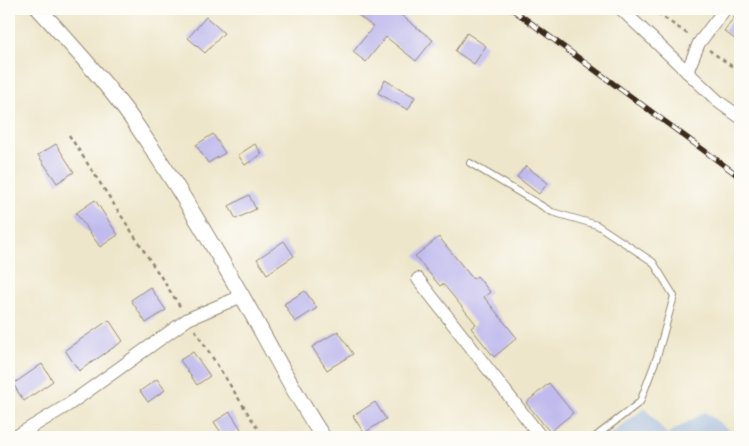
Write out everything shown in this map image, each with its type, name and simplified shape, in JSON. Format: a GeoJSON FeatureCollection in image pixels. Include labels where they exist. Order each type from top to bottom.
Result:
{"type":"FeatureCollection","features":[{"type":"Feature","properties":{"kind":"street"},"geometry":{"type":"LineString","coordinates":[[39,9],[112,94],[146,139],[178,188],[242,296],[297,397],[323,437]]}},
{"type":"Feature","properties":{"kind":"street"},"geometry":{"type":"LineString","coordinates":[[621,9],[720,103],[740,117]]}},
{"type":"Feature","properties":{"kind":"street"},"geometry":{"type":"LineString","coordinates":[[687,72],[699,43],[725,9]]}},
{"type":"Feature","properties":{"kind":"street"},"geometry":{"type":"LineString","coordinates":[[418,278],[541,437]]}},
{"type":"Feature","properties":{"kind":"street"},"geometry":{"type":"LineString","coordinates":[[15,437],[68,405],[188,319],[242,296]]}},
{"type":"Feature","properties":{"kind":"lane"},"geometry":{"type":"LineString","coordinates":[[470,163],[552,212],[597,225],[653,262],[674,296],[657,357],[640,402],[595,437]]}},
{"type":"Feature","properties":{"kind":"path"},"geometry":{"type":"LineString","coordinates":[[69,135],[264,437]]}},
{"type":"Feature","properties":{"kind":"shaded area"},"geometry":{"type":"Polygon","coordinates":[[[645,408],[667,434],[705,412],[738,437],[607,437],[645,408]]]}},
{"type":"Feature","properties":{"kind":"building"},"geometry":{"type":"Polygon","coordinates":[[[350,9],[393,9],[433,40],[416,61],[386,37],[366,62],[353,52],[373,27],[350,9]]]}},
{"type":"Feature","properties":{"kind":"building"},"geometry":{"type":"Polygon","coordinates":[[[740,9],[740,43],[724,31],[740,9]]]}},
{"type":"Feature","properties":{"kind":"building"},"geometry":{"type":"Polygon","coordinates":[[[206,17],[224,33],[205,53],[188,38],[206,17]]]}},
{"type":"Feature","properties":{"kind":"building"},"geometry":{"type":"Polygon","coordinates":[[[467,33],[486,46],[474,64],[455,51],[467,33]]]}},
{"type":"Feature","properties":{"kind":"building"},"geometry":{"type":"Polygon","coordinates":[[[385,80],[415,97],[408,110],[378,93],[385,80]]]}},
{"type":"Feature","properties":{"kind":"building"},"geometry":{"type":"Polygon","coordinates":[[[213,134],[225,153],[208,163],[196,145],[213,134]]]}},
{"type":"Feature","properties":{"kind":"building"},"geometry":{"type":"Polygon","coordinates":[[[56,144],[74,172],[57,183],[38,155],[56,144]]]}},
{"type":"Feature","properties":{"kind":"building"},"geometry":{"type":"Polygon","coordinates":[[[255,144],[262,154],[245,165],[238,155],[255,144]]]}},
{"type":"Feature","properties":{"kind":"building"},"geometry":{"type":"Polygon","coordinates":[[[526,166],[548,183],[539,194],[517,177],[526,166]]]}},
{"type":"Feature","properties":{"kind":"building"},"geometry":{"type":"Polygon","coordinates":[[[249,195],[256,209],[236,219],[229,206],[249,195]]]}},
{"type":"Feature","properties":{"kind":"building"},"geometry":{"type":"Polygon","coordinates":[[[95,200],[118,235],[100,247],[76,213],[95,200]]]}},
{"type":"Feature","properties":{"kind":"building"},"geometry":{"type":"Polygon","coordinates":[[[439,237],[473,279],[477,276],[490,292],[484,297],[517,338],[494,357],[471,328],[476,324],[443,284],[440,286],[415,256],[439,237]]]}},
{"type":"Feature","properties":{"kind":"building"},"geometry":{"type":"Polygon","coordinates":[[[284,241],[294,256],[267,274],[257,259],[284,241]]]}},
{"type":"Feature","properties":{"kind":"building"},"geometry":{"type":"Polygon","coordinates":[[[150,287],[166,310],[146,323],[131,300],[150,287]]]}},
{"type":"Feature","properties":{"kind":"building"},"geometry":{"type":"Polygon","coordinates":[[[305,291],[317,308],[295,322],[284,304],[305,291]]]}},
{"type":"Feature","properties":{"kind":"building"},"geometry":{"type":"Polygon","coordinates":[[[109,320],[123,341],[79,371],[65,350],[109,320]]]}},
{"type":"Feature","properties":{"kind":"building"},"geometry":{"type":"Polygon","coordinates":[[[338,331],[353,354],[327,370],[312,347],[338,331]]]}},
{"type":"Feature","properties":{"kind":"building"},"geometry":{"type":"Polygon","coordinates":[[[193,352],[210,376],[197,385],[180,360],[193,352]]]}},
{"type":"Feature","properties":{"kind":"building"},"geometry":{"type":"Polygon","coordinates":[[[42,364],[53,381],[24,401],[13,384],[42,364]]]}},
{"type":"Feature","properties":{"kind":"building"},"geometry":{"type":"Polygon","coordinates":[[[157,379],[165,390],[148,402],[140,391],[157,379]]]}},
{"type":"Feature","properties":{"kind":"building"},"geometry":{"type":"Polygon","coordinates":[[[549,383],[573,413],[550,432],[526,403],[549,383]]]}},
{"type":"Feature","properties":{"kind":"building"},"geometry":{"type":"Polygon","coordinates":[[[375,402],[386,419],[364,433],[353,416],[375,402]]]}},
{"type":"Feature","properties":{"kind":"building"},"geometry":{"type":"Polygon","coordinates":[[[230,412],[241,429],[229,437],[224,437],[214,422],[230,412]]]}},
{"type":"Feature","properties":{"kind":"railway"},"geometry":{"type":"LineString","coordinates":[[512,9],[740,177]]}}]}
